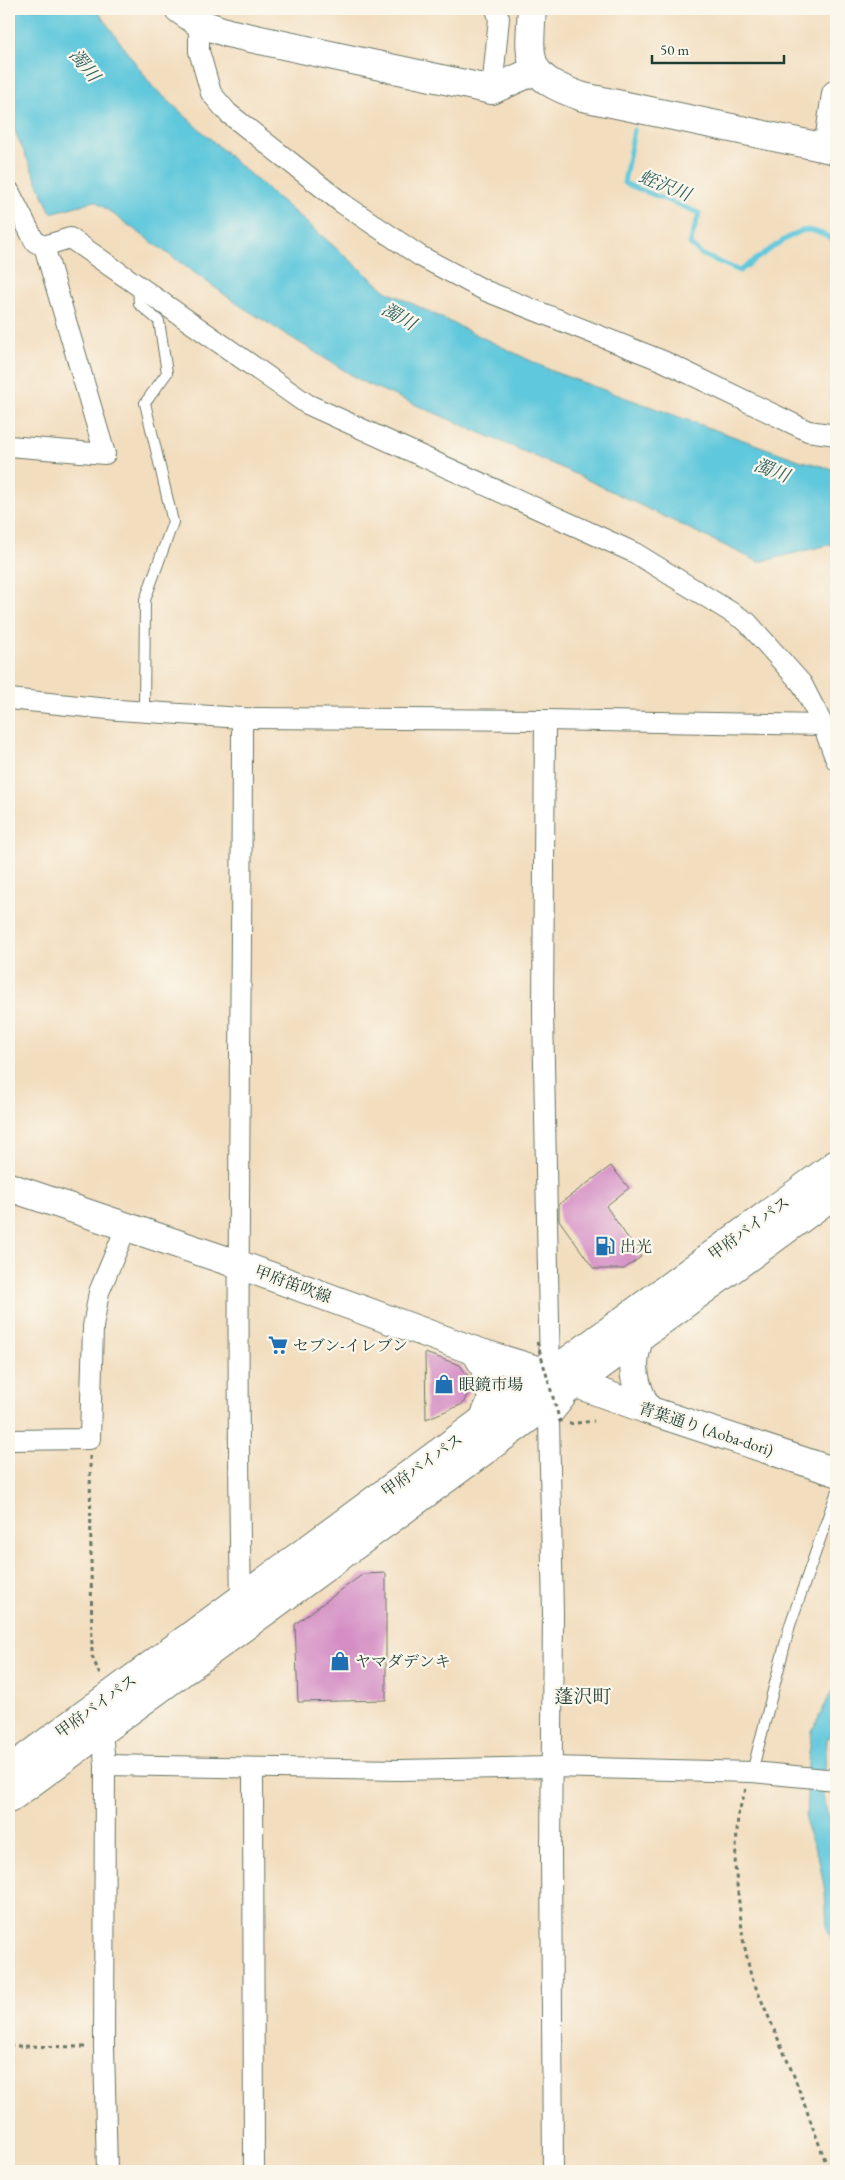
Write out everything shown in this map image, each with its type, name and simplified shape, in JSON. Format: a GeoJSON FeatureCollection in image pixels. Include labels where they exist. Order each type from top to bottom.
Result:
{"type":"FeatureCollection","features":[{"type":"Feature","properties":{"kind":"main road"},"geometry":{"type":"LineString","coordinates":[[532,9],[531,56],[536,70],[555,87],[583,97],[832,149],[836,94]]}},
{"type":"Feature","properties":{"kind":"main road"},"geometry":{"type":"LineString","coordinates":[[189,16],[238,35],[492,90],[536,70]]}},
{"type":"Feature","properties":{"kind":"main road","name":"甲府バイパス"},"geometry":{"type":"LineString","coordinates":[[9,1799],[64,1759],[100,1717],[241,1598],[836,1164]]}},
{"type":"Feature","properties":{"kind":"main road","name":"甲府笛吹線"},"geometry":{"type":"LineString","coordinates":[[9,1187],[237,1264],[475,1351],[550,1374],[576,1385]]}},
{"type":"Feature","properties":{"kind":"main road","name":"甲府バイパス"},"geometry":{"type":"LineString","coordinates":[[9,1770],[66,1728],[100,1717],[576,1385],[836,1193]]}},
{"type":"Feature","properties":{"kind":"main road"},"geometry":{"type":"LineString","coordinates":[[640,1337],[635,1350],[633,1375],[639,1394],[648,1410]]}},
{"type":"Feature","properties":{"kind":"main road"},"geometry":{"type":"LineString","coordinates":[[475,1351],[485,1368],[492,1400],[483,1420]]}},
{"type":"Feature","properties":{"kind":"main road","name":"青葉通り (Aoba-dori)"},"geometry":{"type":"LineString","coordinates":[[576,1385],[836,1472]]}},
{"type":"Feature","properties":{"kind":"street"},"geometry":{"type":"LineString","coordinates":[[492,90],[499,18],[496,9]]}},
{"type":"Feature","properties":{"kind":"street"},"geometry":{"type":"LineString","coordinates":[[189,16],[211,93],[228,113],[342,203],[420,256],[486,291],[663,361],[808,431],[836,435]]}},
{"type":"Feature","properties":{"kind":"street"},"geometry":{"type":"LineString","coordinates":[[9,190],[36,242],[44,246],[70,238],[307,404],[636,554],[747,622],[802,684],[822,725],[836,760]]}},
{"type":"Feature","properties":{"kind":"street"},"geometry":{"type":"LineString","coordinates":[[9,446],[105,454],[44,246]]}},
{"type":"Feature","properties":{"kind":"street"},"geometry":{"type":"LineString","coordinates":[[9,699],[118,710],[242,718],[544,720],[822,725]]}},
{"type":"Feature","properties":{"kind":"street"},"geometry":{"type":"LineString","coordinates":[[241,1598],[237,1264],[242,718]]}},
{"type":"Feature","properties":{"kind":"street"},"geometry":{"type":"LineString","coordinates":[[544,720],[543,1012],[550,1374]]}},
{"type":"Feature","properties":{"kind":"street"},"geometry":{"type":"LineString","coordinates":[[9,1440],[90,1439],[93,1328],[99,1292],[126,1228]]}},
{"type":"Feature","properties":{"kind":"street"},"geometry":{"type":"LineString","coordinates":[[553,2171],[551,1768],[553,1613],[549,1418],[576,1385]]}},
{"type":"Feature","properties":{"kind":"street"},"geometry":{"type":"LineString","coordinates":[[100,1717],[105,1765],[104,2047],[106,2171]]}},
{"type":"Feature","properties":{"kind":"street"},"geometry":{"type":"LineString","coordinates":[[105,1765],[400,1770],[551,1768],[759,1773],[836,1780]]}},
{"type":"Feature","properties":{"kind":"street"},"geometry":{"type":"LineString","coordinates":[[253,1768],[254,2171]]}},
{"type":"Feature","properties":{"kind":"lane"},"geometry":{"type":"LineString","coordinates":[[138,285],[139,304],[159,321],[167,373],[144,403],[173,522],[145,600],[144,712]]}},
{"type":"Feature","properties":{"kind":"lane"},"geometry":{"type":"LineString","coordinates":[[759,1773],[790,1626],[836,1494]]}},
{"type":"Feature","properties":{"kind":"path"},"geometry":{"type":"LineString","coordinates":[[537,1342],[561,1425],[594,1421]]}},
{"type":"Feature","properties":{"kind":"path"},"geometry":{"type":"LineString","coordinates":[[90,1439],[92,1656],[100,1717]]}},
{"type":"Feature","properties":{"kind":"path"},"geometry":{"type":"LineString","coordinates":[[759,1773],[738,1814],[736,1866],[743,1939],[751,1976],[794,2076],[829,2171]]}},
{"type":"Feature","properties":{"kind":"path"},"geometry":{"type":"LineString","coordinates":[[9,2046],[104,2047]]}},
{"type":"Feature","properties":{"kind":"water","name":"濁川"},"geometry":{"type":"Polygon","coordinates":[[[9,9],[96,9],[152,86],[237,163],[386,291],[554,372],[799,460],[836,470],[836,543],[759,562],[569,471],[363,382],[239,305],[95,201],[51,213],[9,118],[9,9]]]}},
{"type":"Feature","properties":{"kind":"water"},"geometry":{"type":"Polygon","coordinates":[[[836,1683],[836,1721],[827,1740],[823,1796],[836,1848],[836,1947],[827,1929],[825,1892],[819,1860],[806,1826],[808,1760],[812,1731],[836,1683]]]}},
{"type":"Feature","properties":{"kind":"building"},"geometry":{"type":"Polygon","coordinates":[[[611,1166],[629,1188],[606,1206],[641,1257],[624,1269],[594,1269],[559,1220],[559,1204],[611,1166]]]}},
{"type":"Feature","properties":{"kind":"building"},"geometry":{"type":"Polygon","coordinates":[[[425,1353],[460,1365],[468,1376],[471,1385],[463,1404],[426,1419],[425,1353]]]}},
{"type":"Feature","properties":{"kind":"building"},"geometry":{"type":"Polygon","coordinates":[[[386,1573],[386,1700],[298,1702],[295,1624],[363,1574],[386,1573]]]}},
{"type":"Feature","properties":{"kind":"waterway","name":"蛭沢川"},"geometry":{"type":"LineString","coordinates":[[634,130],[624,183],[699,213],[690,244],[701,254],[740,271],[763,254],[801,231],[815,231],[836,242]]}},
{"type":"Feature","properties":{"kind":"place","name":"出光"},"geometry":{"type":"Point","coordinates":[605,1246]}},
{"type":"Feature","properties":{"kind":"place","name":"セブン-イレブン"},"geometry":{"type":"Point","coordinates":[278,1345]}},
{"type":"Feature","properties":{"kind":"place","name":"眼鏡市場"},"geometry":{"type":"Point","coordinates":[444,1384]}},
{"type":"Feature","properties":{"kind":"place","name":"ヤマダデンキ"},"geometry":{"type":"Point","coordinates":[340,1661]}},
{"type":"Feature","properties":{"kind":"district","name":"蓬沢町"},"geometry":{"type":"Point","coordinates":[583,1696]}}]}
